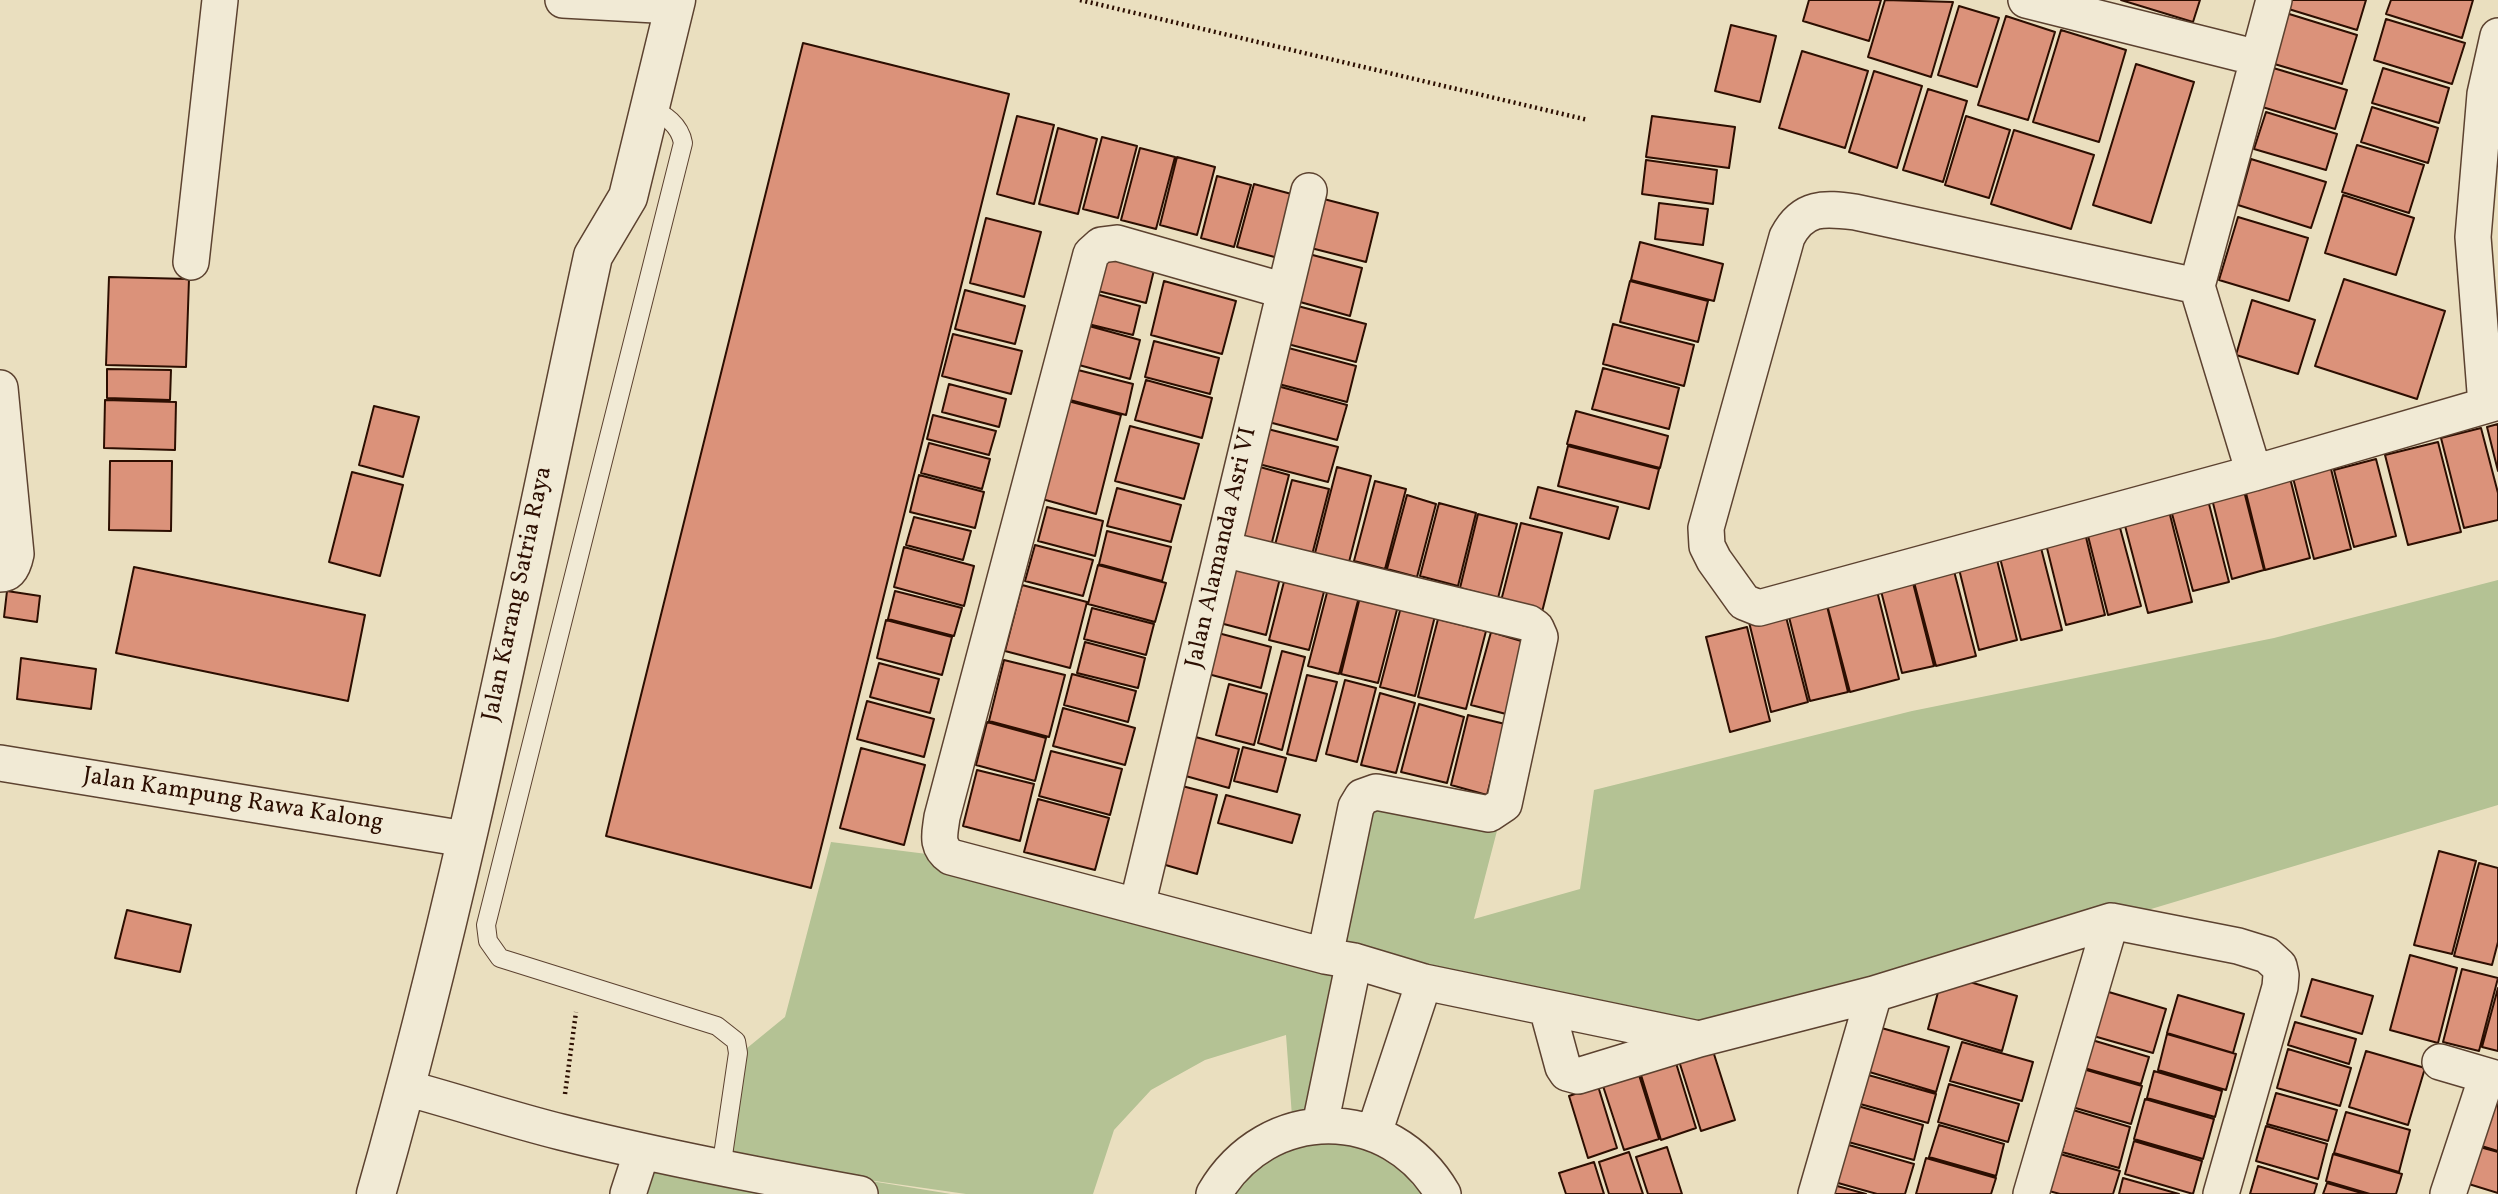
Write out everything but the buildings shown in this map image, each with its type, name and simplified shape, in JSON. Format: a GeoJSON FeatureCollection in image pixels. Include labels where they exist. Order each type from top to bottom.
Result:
{"type":"FeatureCollection","features":[{"type":"Feature","properties":{"kind":"street"},"geometry":{"type":"LineString","coordinates":[[191,262],[220,0]]}},
{"type":"Feature","properties":{"kind":"street"},"geometry":{"type":"LineString","coordinates":[[563,0],[675,3]]}},
{"type":"Feature","properties":{"kind":"street"},"geometry":{"type":"LineString","coordinates":[[2026,0],[2258,58]]}},
{"type":"Feature","properties":{"kind":"street"},"geometry":{"type":"LineString","coordinates":[[2254,473],[2197,286],[2274,0]]}},
{"type":"Feature","properties":{"kind":"street","name":"Jalan Karang Satria Raya"},"geometry":{"type":"LineString","coordinates":[[376,1194],[406,1088],[465,839],[593,256],[628,197],[675,3]]}},
{"type":"Feature","properties":{"kind":"street"},"geometry":{"type":"LineString","coordinates":[[2197,286],[1855,212],[1830,209],[1808,212],[1794,223],[1787,237],[1706,528],[1707,546],[1714,560],[1744,602],[1759,608],[2254,473],[2492,404],[2473,237],[2498,36]]}},
{"type":"Feature","properties":{"kind":"street","name":"Jalan Alamanda Asri VI"},"geometry":{"type":"LineString","coordinates":[[1137,906],[1309,191]]}},
{"type":"Feature","properties":{"kind":"street"},"geometry":{"type":"LineString","coordinates":[[1285,291],[1116,243],[1101,245],[1091,254],[942,817],[938,841],[942,851],[951,857],[1424,982],[1699,1039]]}},
{"type":"Feature","properties":{"kind":"street"},"geometry":{"type":"LineString","coordinates":[[0,574],[10,570],[16,554],[1,397]]}},
{"type":"Feature","properties":{"kind":"street"},"geometry":{"type":"LineString","coordinates":[[1223,549],[1529,622],[1540,637],[1504,804],[1489,814],[1376,792],[1362,797],[1356,807],[1320,1125]]}},
{"type":"Feature","properties":{"kind":"street","name":"Jalan Kampung Rawa Kalong"},"geometry":{"type":"LineString","coordinates":[[0,763],[465,839]]}},
{"type":"Feature","properties":{"kind":"street"},"geometry":{"type":"LineString","coordinates":[[2031,1194],[2111,921]]}},
{"type":"Feature","properties":{"kind":"street"},"geometry":{"type":"LineString","coordinates":[[1547,1008],[1563,1067],[1573,1076],[1578,1076],[1699,1039],[1874,995],[2111,921],[2238,946],[2266,955],[2279,966],[2281,975],[2280,987],[2221,1194]]}},
{"type":"Feature","properties":{"kind":"street"},"geometry":{"type":"LineString","coordinates":[[1374,1133],[1424,982]]}},
{"type":"Feature","properties":{"kind":"street"},"geometry":{"type":"LineString","coordinates":[[1816,1194],[1874,995]]}},
{"type":"Feature","properties":{"kind":"street"},"geometry":{"type":"LineString","coordinates":[[2440,1062],[2492,1078],[2448,1194]]}},
{"type":"Feature","properties":{"kind":"street"},"geometry":{"type":"LineString","coordinates":[[406,1088],[560,1132],[721,1169],[860,1194]]}},
{"type":"Feature","properties":{"kind":"street"},"geometry":{"type":"LineString","coordinates":[[1214,1194],[1227,1174],[1243,1157],[1266,1141],[1293,1130],[1320,1125],[1347,1126],[1374,1133],[1398,1145],[1420,1162],[1443,1194]]}},
{"type":"Feature","properties":{"kind":"street"},"geometry":{"type":"LineString","coordinates":[[628,1194],[642,1151]]}},
{"type":"Feature","properties":{"kind":"lane"},"geometry":{"type":"LineString","coordinates":[[648,109],[658,112],[678,128],[683,143],[486,925],[488,941],[500,958],[717,1026],[736,1041],[738,1053],[721,1169]]}},
{"type":"Feature","properties":{"kind":"path"},"geometry":{"type":"LineString","coordinates":[[1080,0],[1588,120]]}},
{"type":"Feature","properties":{"kind":"path"},"geometry":{"type":"LineString","coordinates":[[560,1132],[580,984]]}},
{"type":"Feature","properties":{"kind":"green space"},"geometry":{"type":"Polygon","coordinates":[[[2498,580],[2498,805],[2111,921],[1699,1039],[1353,964],[1320,1125],[1347,1126],[1443,1194],[1210,1194],[1293,1130],[1286,1035],[1205,1060],[1151,1090],[1114,1130],[1093,1194],[966,1194],[840,1176],[951,1194],[629,1194],[640,1160],[722,1159],[741,1053],[785,1017],[831,842],[951,857],[1324,956],[1356,807],[1504,804],[1474,919],[1580,889],[1594,790],[1912,711],[2274,638],[2498,580]]]}}]}
